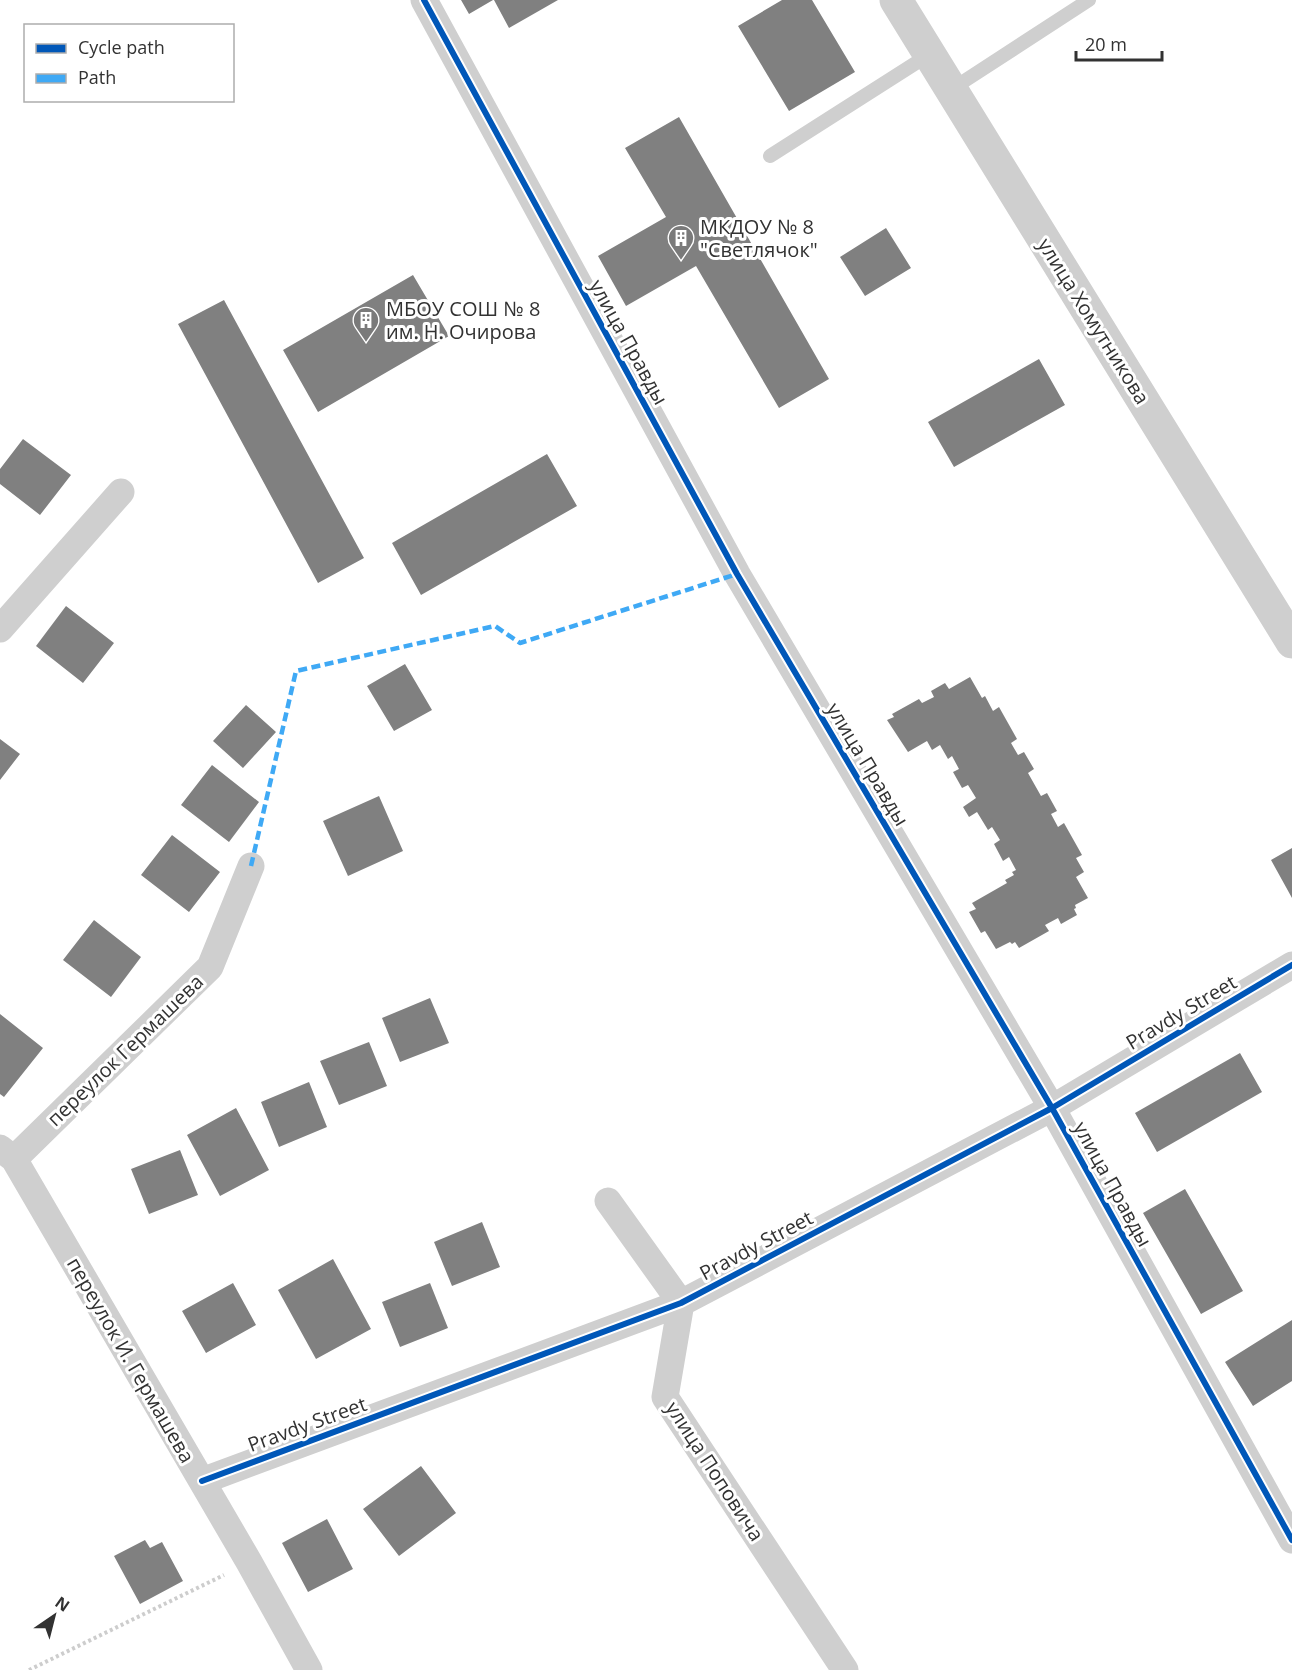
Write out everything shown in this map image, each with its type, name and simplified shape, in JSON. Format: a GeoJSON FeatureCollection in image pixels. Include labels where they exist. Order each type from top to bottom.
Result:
{"type":"FeatureCollection","features":[{"type":"Feature","properties":{"kind":"street","name":"улица Правды"},"geometry":{"type":"LineString","coordinates":[[424,0],[737,574],[1052,1108],[1292,1540]]}},
{"type":"Feature","properties":{"kind":"street","name":"улица Хомутникова"},"geometry":{"type":"LineString","coordinates":[[896,0],[1292,642]]}},
{"type":"Feature","properties":{"kind":"street"},"geometry":{"type":"LineString","coordinates":[[0,629],[121,492]]}},
{"type":"Feature","properties":{"kind":"street","name":"переулок Гермашева"},"geometry":{"type":"LineString","coordinates":[[7,1154],[210,968],[251,866]]}},
{"type":"Feature","properties":{"kind":"street","name":"Pravdy Street"},"geometry":{"type":"LineString","coordinates":[[202,1481],[681,1303],[1052,1108],[1292,966]]}},
{"type":"Feature","properties":{"kind":"street","name":"переулок И. Гермашева"},"geometry":{"type":"LineString","coordinates":[[7,1154],[202,1481],[309,1670]]}},
{"type":"Feature","properties":{"kind":"street"},"geometry":{"type":"LineString","coordinates":[[608,1201],[681,1303]]}},
{"type":"Feature","properties":{"kind":"street","name":"улица Поповича"},"geometry":{"type":"LineString","coordinates":[[681,1303],[665,1397],[845,1670]]}},
{"type":"Feature","properties":{"kind":"lane"},"geometry":{"type":"LineString","coordinates":[[952,89],[1089,0]]}},
{"type":"Feature","properties":{"kind":"lane"},"geometry":{"type":"LineString","coordinates":[[770,156],[930,54]]}},
{"type":"Feature","properties":{"kind":"path"},"geometry":{"type":"LineString","coordinates":[[29,1670],[249,1562]]}},
{"type":"Feature","properties":{"kind":"building"},"geometry":{"type":"Polygon","coordinates":[[[461,0],[493,0],[469,14],[461,0]]]}},
{"type":"Feature","properties":{"kind":"building"},"geometry":{"type":"Polygon","coordinates":[[[494,0],[558,0],[509,28],[494,0]]]}},
{"type":"Feature","properties":{"kind":"building"},"geometry":{"type":"Polygon","coordinates":[[[782,0],[812,0],[855,72],[789,111],[738,26],[782,0]]]}},
{"type":"Feature","properties":{"kind":"building","name":"МКДОУ № 8 \"Светлячок\""},"geometry":{"type":"Polygon","coordinates":[[[679,117],[829,379],[779,408],[696,266],[626,306],[598,256],[666,217],[625,148],[679,117]]]}},
{"type":"Feature","properties":{"kind":"building"},"geometry":{"type":"Polygon","coordinates":[[[886,228],[911,268],[865,296],[840,257],[886,228]]]}},
{"type":"Feature","properties":{"kind":"building","name":"МБОУ СОШ № 8 им. Н. Очирова"},"geometry":{"type":"Polygon","coordinates":[[[413,275],[449,336],[318,412],[283,350],[413,275]]]}},
{"type":"Feature","properties":{"kind":"building"},"geometry":{"type":"Polygon","coordinates":[[[224,300],[364,558],[318,583],[178,324],[224,300]]]}},
{"type":"Feature","properties":{"kind":"building"},"geometry":{"type":"Polygon","coordinates":[[[1039,359],[1065,405],[954,467],[928,422],[1039,359]]]}},
{"type":"Feature","properties":{"kind":"building"},"geometry":{"type":"Polygon","coordinates":[[[23,439],[71,475],[40,515],[0,484],[0,469],[23,439]]]}},
{"type":"Feature","properties":{"kind":"building"},"geometry":{"type":"Polygon","coordinates":[[[547,454],[577,506],[421,595],[392,543],[547,454]]]}},
{"type":"Feature","properties":{"kind":"building"},"geometry":{"type":"Polygon","coordinates":[[[66,606],[114,643],[83,683],[36,646],[66,606]]]}},
{"type":"Feature","properties":{"kind":"building"},"geometry":{"type":"Polygon","coordinates":[[[405,664],[432,710],[394,731],[367,686],[405,664]]]}},
{"type":"Feature","properties":{"kind":"building"},"geometry":{"type":"Polygon","coordinates":[[[970,677],[982,698],[985,696],[993,711],[999,707],[1017,739],[1011,743],[1018,755],[1024,752],[1034,769],[1028,773],[1041,796],[1047,793],[1057,811],[1051,814],[1058,827],[1064,823],[1082,855],[1076,858],[1084,872],[1076,877],[1088,898],[1075,905],[1077,915],[1061,924],[1058,918],[1045,925],[1049,931],[1019,948],[1015,942],[1012,944],[1010,942],[996,949],[985,931],[981,933],[969,912],[976,909],[972,903],[1007,883],[1005,880],[1014,875],[1012,872],[1016,870],[1009,857],[1003,861],[994,844],[1000,840],[992,827],[988,830],[977,812],[969,817],[963,807],[976,798],[968,785],[962,788],[953,772],[959,769],[952,756],[948,759],[940,745],[932,750],[927,741],[908,752],[887,720],[894,717],[892,714],[919,699],[922,703],[934,697],[931,691],[945,683],[949,689],[970,677]]]}},
{"type":"Feature","properties":{"kind":"building"},"geometry":{"type":"Polygon","coordinates":[[[246,705],[276,732],[243,768],[213,741],[246,705]]]}},
{"type":"Feature","properties":{"kind":"building"},"geometry":{"type":"Polygon","coordinates":[[[0,739],[20,754],[0,780],[0,739]]]}},
{"type":"Feature","properties":{"kind":"building"},"geometry":{"type":"Polygon","coordinates":[[[212,765],[259,802],[229,842],[181,805],[212,765]]]}},
{"type":"Feature","properties":{"kind":"building"},"geometry":{"type":"Polygon","coordinates":[[[379,796],[403,851],[348,876],[323,821],[379,796]]]}},
{"type":"Feature","properties":{"kind":"building"},"geometry":{"type":"Polygon","coordinates":[[[172,835],[220,872],[189,912],[141,875],[172,835]]]}},
{"type":"Feature","properties":{"kind":"building"},"geometry":{"type":"Polygon","coordinates":[[[1292,848],[1292,898],[1271,860],[1292,848]]]}},
{"type":"Feature","properties":{"kind":"building"},"geometry":{"type":"Polygon","coordinates":[[[94,920],[141,957],[111,997],[63,960],[94,920]]]}},
{"type":"Feature","properties":{"kind":"building"},"geometry":{"type":"Polygon","coordinates":[[[430,998],[449,1043],[400,1062],[382,1018],[430,998]]]}},
{"type":"Feature","properties":{"kind":"building"},"geometry":{"type":"Polygon","coordinates":[[[0,1014],[43,1048],[4,1097],[0,1094],[0,1014]]]}},
{"type":"Feature","properties":{"kind":"building"},"geometry":{"type":"Polygon","coordinates":[[[369,1042],[387,1086],[339,1105],[320,1061],[369,1042]]]}},
{"type":"Feature","properties":{"kind":"building"},"geometry":{"type":"Polygon","coordinates":[[[1240,1053],[1262,1092],[1157,1152],[1135,1113],[1240,1053]]]}},
{"type":"Feature","properties":{"kind":"building"},"geometry":{"type":"Polygon","coordinates":[[[309,1082],[327,1127],[279,1147],[261,1102],[309,1082]]]}},
{"type":"Feature","properties":{"kind":"building"},"geometry":{"type":"Polygon","coordinates":[[[236,1108],[269,1170],[220,1196],[187,1135],[236,1108]]]}},
{"type":"Feature","properties":{"kind":"building"},"geometry":{"type":"Polygon","coordinates":[[[180,1150],[198,1195],[149,1214],[131,1169],[180,1150]]]}},
{"type":"Feature","properties":{"kind":"building"},"geometry":{"type":"Polygon","coordinates":[[[1185,1189],[1243,1291],[1201,1314],[1143,1213],[1185,1189]]]}},
{"type":"Feature","properties":{"kind":"building"},"geometry":{"type":"Polygon","coordinates":[[[482,1222],[500,1267],[452,1286],[434,1242],[482,1222]]]}},
{"type":"Feature","properties":{"kind":"building"},"geometry":{"type":"Polygon","coordinates":[[[333,1259],[371,1329],[316,1359],[278,1290],[333,1259]]]}},
{"type":"Feature","properties":{"kind":"building"},"geometry":{"type":"Polygon","coordinates":[[[233,1283],[256,1325],[206,1353],[182,1311],[233,1283]]]}},
{"type":"Feature","properties":{"kind":"building"},"geometry":{"type":"Polygon","coordinates":[[[430,1283],[448,1328],[400,1347],[382,1302],[430,1283]]]}},
{"type":"Feature","properties":{"kind":"building"},"geometry":{"type":"Polygon","coordinates":[[[1292,1320],[1292,1381],[1253,1406],[1225,1362],[1292,1320]]]}},
{"type":"Feature","properties":{"kind":"building"},"geometry":{"type":"Polygon","coordinates":[[[421,1466],[456,1513],[399,1556],[363,1509],[421,1466]]]}},
{"type":"Feature","properties":{"kind":"building"},"geometry":{"type":"Polygon","coordinates":[[[327,1519],[353,1569],[308,1592],[282,1543],[327,1519]]]}},
{"type":"Feature","properties":{"kind":"building"},"geometry":{"type":"Polygon","coordinates":[[[145,1540],[150,1548],[162,1542],[183,1581],[140,1604],[114,1556],[145,1540]]]}},
{"type":"Feature","properties":{"kind":"marked path"},"geometry":{"type":"LineString","coordinates":[[251,866],[296,671],[495,626],[520,643],[737,574]]}},
{"type":"Feature","properties":{"kind":"cycle path"},"geometry":{"type":"LineString","coordinates":[[424,0],[737,574],[1052,1108],[1292,1540]]}},
{"type":"Feature","properties":{"kind":"cycle path"},"geometry":{"type":"LineString","coordinates":[[202,1481],[681,1303],[1052,1108],[1292,965]]}},
{"type":"Feature","properties":{"kind":"place","name":"МКДОУ № 8 \"Светлячок\""},"geometry":{"type":"Point","coordinates":[681,261]}},
{"type":"Feature","properties":{"kind":"place","name":"МБОУ СОШ № 8 им. Н. Очирова"},"geometry":{"type":"Point","coordinates":[366,343]}}]}
